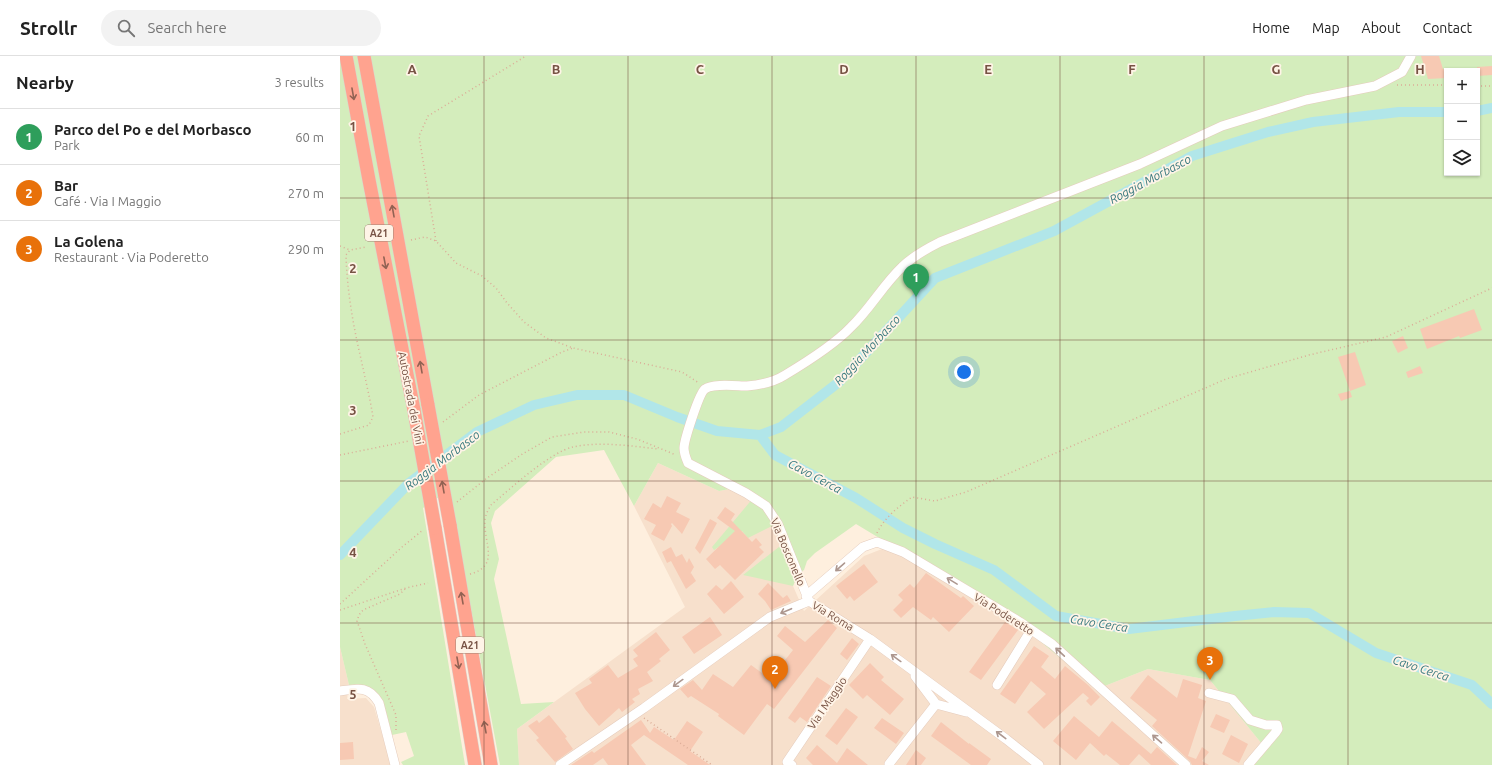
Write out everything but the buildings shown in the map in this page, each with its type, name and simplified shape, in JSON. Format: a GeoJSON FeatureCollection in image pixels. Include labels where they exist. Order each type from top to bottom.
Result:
{"type":"FeatureCollection","features":[{"type":"Feature","properties":{"kind":"highway","name":"Autostrada dei Vini"},"geometry":{"type":"LineString","coordinates":[[346,56],[368,180],[414,410],[431,528],[475,765]]}},
{"type":"Feature","properties":{"kind":"highway","name":"Autostrada dei Vini"},"geometry":{"type":"LineString","coordinates":[[364,56],[450,525],[491,765]]}},
{"type":"Feature","properties":{"kind":"street"},"geometry":{"type":"LineString","coordinates":[[684,454],[686,437],[699,397],[705,389],[714,386],[748,386],[762,384],[784,376],[838,339],[862,315],[901,267],[911,259],[940,242],[1140,164],[1222,126],[1306,100],[1375,86],[1402,72],[1412,56]]}},
{"type":"Feature","properties":{"kind":"street","name":"Via Bosconello"},"geometry":{"type":"LineString","coordinates":[[684,454],[688,463],[746,493],[766,506],[778,524],[808,599]]}},
{"type":"Feature","properties":{"kind":"street","name":"Via Poderetto"},"geometry":{"type":"LineString","coordinates":[[808,599],[863,547],[877,542],[903,552],[1020,622],[1052,644],[1186,765]]}},
{"type":"Feature","properties":{"kind":"street","name":"Via Roma"},"geometry":{"type":"LineString","coordinates":[[560,765],[644,708],[770,617],[808,599],[870,639],[971,713],[1032,763]]}},
{"type":"Feature","properties":{"kind":"street"},"geometry":{"type":"LineString","coordinates":[[998,685],[1031,630]]}},
{"type":"Feature","properties":{"kind":"street","name":"Via I Maggio"},"geometry":{"type":"LineString","coordinates":[[792,765],[787,762],[870,639]]}},
{"type":"Feature","properties":{"kind":"street"},"geometry":{"type":"LineString","coordinates":[[909,668],[936,704],[971,713]]}},
{"type":"Feature","properties":{"kind":"street"},"geometry":{"type":"LineString","coordinates":[[340,691],[363,689],[369,691],[375,696],[380,703],[395,765]]}},
{"type":"Feature","properties":{"kind":"street"},"geometry":{"type":"LineString","coordinates":[[1209,693],[1232,698],[1250,720],[1266,725],[1277,725],[1278,729],[1276,732],[1248,765]]}},
{"type":"Feature","properties":{"kind":"street"},"geometry":{"type":"LineString","coordinates":[[889,764],[936,704]]}},
{"type":"Feature","properties":{"kind":"path"},"geometry":{"type":"LineString","coordinates":[[436,241],[419,136],[428,116],[526,56]]}},
{"type":"Feature","properties":{"kind":"path"},"geometry":{"type":"LineString","coordinates":[[1375,86],[1444,86]]}},
{"type":"Feature","properties":{"kind":"path"},"geometry":{"type":"LineString","coordinates":[[1480,86],[1492,86]]}},
{"type":"Feature","properties":{"kind":"path"},"geometry":{"type":"LineString","coordinates":[[411,240],[425,237],[436,241],[456,263],[482,276],[496,288],[524,322],[546,338],[573,348],[682,372],[705,389]]}},
{"type":"Feature","properties":{"kind":"path"},"geometry":{"type":"LineString","coordinates":[[340,246],[350,250],[366,248]]}},
{"type":"Feature","properties":{"kind":"path"},"geometry":{"type":"LineString","coordinates":[[340,434],[369,425],[373,417],[348,289],[346,255],[350,250]]}},
{"type":"Feature","properties":{"kind":"path"},"geometry":{"type":"LineString","coordinates":[[881,524],[898,508],[912,498],[935,501],[966,492],[1226,379],[1309,355],[1386,337],[1492,288]]}},
{"type":"Feature","properties":{"kind":"path"},"geometry":{"type":"LineString","coordinates":[[439,425],[479,395],[562,352],[573,348]]}},
{"type":"Feature","properties":{"kind":"path"},"geometry":{"type":"LineString","coordinates":[[457,503],[493,474],[524,453],[552,437],[584,432],[609,432],[637,439],[675,455],[684,454]]}},
{"type":"Feature","properties":{"kind":"path"},"geometry":{"type":"LineString","coordinates":[[340,454],[407,442],[413,439]]}},
{"type":"Feature","properties":{"kind":"path"},"geometry":{"type":"LineString","coordinates":[[467,575],[480,572],[486,565],[489,556],[485,523],[486,513],[491,504],[550,458],[572,447],[602,444],[660,449]]}},
{"type":"Feature","properties":{"kind":"path"},"geometry":{"type":"LineString","coordinates":[[340,604],[402,547],[431,528]]}},
{"type":"Feature","properties":{"kind":"path"},"geometry":{"type":"LineString","coordinates":[[340,610],[406,588],[428,583]]}},
{"type":"Feature","properties":{"kind":"path"},"geometry":{"type":"LineString","coordinates":[[396,737],[396,716],[357,621],[359,614],[363,610],[400,594],[406,588]]}},
{"type":"Feature","properties":{"kind":"path"},"geometry":{"type":"LineString","coordinates":[[644,708],[648,714],[644,718],[712,765]]}},
{"type":"Feature","properties":{"kind":"shaded area"},"geometry":{"type":"Polygon","coordinates":[[[658,463],[719,491],[735,488],[766,505],[798,574],[793,586],[804,611],[864,556],[882,549],[895,549],[1012,618],[1097,689],[1148,669],[1210,680],[1262,744],[1245,765],[519,765],[517,729],[685,607],[634,506],[658,463]]]}},
{"type":"Feature","properties":{"kind":"shaded area"},"geometry":{"type":"Polygon","coordinates":[[[340,647],[349,685],[347,699],[366,698],[374,707],[391,765],[340,765],[340,647]]]}},
{"type":"Feature","properties":{"kind":"green space"},"geometry":{"type":"Polygon","coordinates":[[[340,56],[1492,56],[1492,765],[1245,765],[1262,744],[1210,680],[1148,669],[1097,689],[1012,618],[856,524],[815,553],[807,561],[804,570],[798,574],[793,586],[743,575],[784,543],[776,524],[748,538],[742,531],[714,550],[712,547],[754,497],[735,488],[719,491],[658,463],[634,506],[604,450],[556,457],[495,511],[491,523],[499,559],[494,579],[521,704],[554,702],[517,729],[519,765],[500,765],[449,490],[423,508],[465,765],[403,765],[401,762],[414,756],[406,732],[392,735],[384,706],[381,698],[376,692],[369,687],[349,685],[340,647],[340,56]]]}},
{"type":"Feature","properties":{"kind":"waterway","name":"Roggia Morbasco"},"geometry":{"type":"LineString","coordinates":[[1480,110],[1492,108]]}},
{"type":"Feature","properties":{"kind":"waterway","name":"Roggia Morbasco"},"geometry":{"type":"LineString","coordinates":[[340,555],[409,483],[477,432],[534,405],[577,395],[624,395],[677,417],[717,431],[760,435],[781,427],[839,382],[935,278],[1054,231],[1192,156],[1268,132],[1313,122],[1399,112],[1444,112]]}},
{"type":"Feature","properties":{"kind":"waterway","name":"Cavo Cerca"},"geometry":{"type":"LineString","coordinates":[[760,435],[775,455],[856,498],[903,528],[994,570],[1056,616],[1129,629],[1274,612],[1309,613],[1376,653],[1472,685],[1492,704]]}},
{"type":"Feature","properties":{"kind":"place","name":"Parco del Po e del Morbasco"},"geometry":{"type":"Point","coordinates":[916,297]}},
{"type":"Feature","properties":{"kind":"place","name":"La Golena"},"geometry":{"type":"Point","coordinates":[1210,680]}},
{"type":"Feature","properties":{"kind":"place","name":"Bar"},"geometry":{"type":"Point","coordinates":[775,689]}}]}
